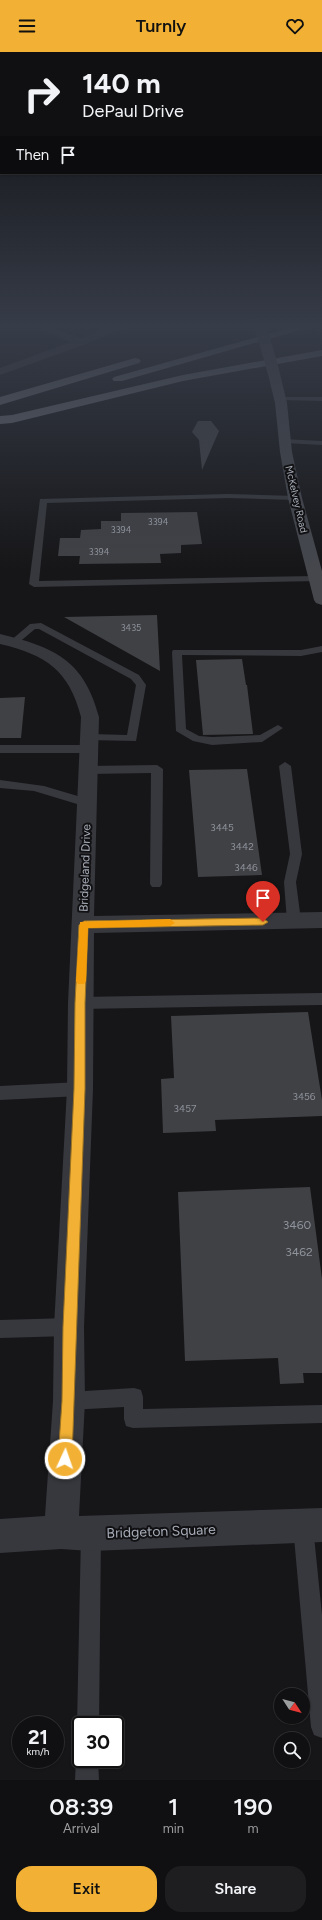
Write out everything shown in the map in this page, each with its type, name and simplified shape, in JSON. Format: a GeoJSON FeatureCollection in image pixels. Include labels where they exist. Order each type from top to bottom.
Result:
{"type":"FeatureCollection","features":[{"type":"Feature","properties":{"kind":"highway"},"geometry":{"type":"LineString","coordinates":[[0,416],[22,409]]}},
{"type":"Feature","properties":{"kind":"highway"},"geometry":{"type":"LineString","coordinates":[[0,420],[52,409]]}},
{"type":"Feature","properties":{"kind":"street","name":"McKelvey Road"},"geometry":{"type":"LineString","coordinates":[[281,409],[295,498],[322,600]]}},
{"type":"Feature","properties":{"kind":"street","name":"Bridgeland Drive"},"geometry":{"type":"LineString","coordinates":[[7,641],[47,656],[59,663],[75,679],[86,698],[90,718],[84,925],[80,1003],[80,1089],[69,1327],[69,1401],[76,1533]]}},
{"type":"Feature","properties":{"kind":"street"},"geometry":{"type":"LineString","coordinates":[[84,925],[322,920]]}},
{"type":"Feature","properties":{"kind":"street","name":"Bridgeton Square"},"geometry":{"type":"LineString","coordinates":[[0,1536],[312,1525]]}},
{"type":"Feature","properties":{"kind":"lane"},"geometry":{"type":"LineString","coordinates":[[285,441],[322,442]]}},
{"type":"Feature","properties":{"kind":"lane"},"geometry":{"type":"LineString","coordinates":[[295,498],[228,496],[43,501],[34,584],[316,579]]}},
{"type":"Feature","properties":{"kind":"lane"},"geometry":{"type":"LineString","coordinates":[[7,641],[33,626],[41,626],[135,677],[141,685],[132,739],[89,752]]}},
{"type":"Feature","properties":{"kind":"lane"},"geometry":{"type":"LineString","coordinates":[[278,728],[262,738],[212,741],[187,736],[181,731],[177,652],[301,653],[322,649]]}},
{"type":"Feature","properties":{"kind":"lane"},"geometry":{"type":"LineString","coordinates":[[0,749],[89,752],[157,769],[156,884]]}},
{"type":"Feature","properties":{"kind":"lane"},"geometry":{"type":"LineString","coordinates":[[285,766],[296,854],[290,882],[294,921]]}},
{"type":"Feature","properties":{"kind":"lane"},"geometry":{"type":"LineString","coordinates":[[0,784],[15,784],[48,790],[87,803]]}},
{"type":"Feature","properties":{"kind":"lane"},"geometry":{"type":"LineString","coordinates":[[80,1003],[322,999]]}},
{"type":"Feature","properties":{"kind":"lane"},"geometry":{"type":"LineString","coordinates":[[0,1093],[80,1089]]}},
{"type":"Feature","properties":{"kind":"lane"},"geometry":{"type":"LineString","coordinates":[[0,1329],[69,1327]]}},
{"type":"Feature","properties":{"kind":"lane"},"geometry":{"type":"LineString","coordinates":[[69,1401],[134,1396],[134,1419],[322,1414]]}},
{"type":"Feature","properties":{"kind":"lane"},"geometry":{"type":"LineString","coordinates":[[312,1525],[322,1728]]}},
{"type":"Feature","properties":{"kind":"lane"},"geometry":{"type":"LineString","coordinates":[[76,1533],[87,1716]]}},
{"type":"Feature","properties":{"kind":"lane"},"geometry":{"type":"LineString","coordinates":[[87,1768],[87,1780]]}},
{"type":"Feature","properties":{"kind":"building"},"geometry":{"type":"Polygon","coordinates":[[[198,421],[211,421],[219,431],[202,470],[199,440],[192,432],[198,421]]]}},
{"type":"Feature","properties":{"kind":"building"},"geometry":{"type":"Polygon","coordinates":[[[197,512],[202,544],[181,545],[181,553],[160,554],[161,563],[79,564],[80,556],[58,556],[60,538],[80,538],[81,530],[101,529],[101,521],[121,521],[121,513],[197,512]]]}},
{"type":"Feature","properties":{"kind":"building"},"geometry":{"type":"Polygon","coordinates":[[[157,615],[160,671],[64,617],[157,615]]]}},
{"type":"Feature","properties":{"kind":"building"},"geometry":{"type":"Polygon","coordinates":[[[242,659],[253,734],[203,735],[196,660],[242,659]]]}},
{"type":"Feature","properties":{"kind":"building"},"geometry":{"type":"Polygon","coordinates":[[[25,697],[21,738],[0,738],[0,698],[25,697]]]}},
{"type":"Feature","properties":{"kind":"building"},"geometry":{"type":"Polygon","coordinates":[[[247,769],[262,875],[198,877],[189,770],[247,769]]]}},
{"type":"Feature","properties":{"kind":"building"},"geometry":{"type":"Polygon","coordinates":[[[308,1012],[322,1100],[322,1116],[215,1120],[216,1131],[163,1133],[161,1079],[174,1078],[171,1016],[308,1012]]]}},
{"type":"Feature","properties":{"kind":"building"},"geometry":{"type":"Polygon","coordinates":[[[310,1187],[322,1279],[322,1373],[303,1373],[304,1383],[280,1384],[278,1358],[185,1361],[178,1192],[310,1187]]]}},
{"type":"Feature","properties":{"kind":"slow traffic"},"geometry":{"type":"LineString","coordinates":[[81,981],[84,925],[170,923]]}},
{"type":"Feature","properties":{"kind":"route"},"geometry":{"type":"LineString","coordinates":[[65,1459],[69,1401],[69,1327],[80,1089],[80,1003],[84,925],[263,922]]}}]}
